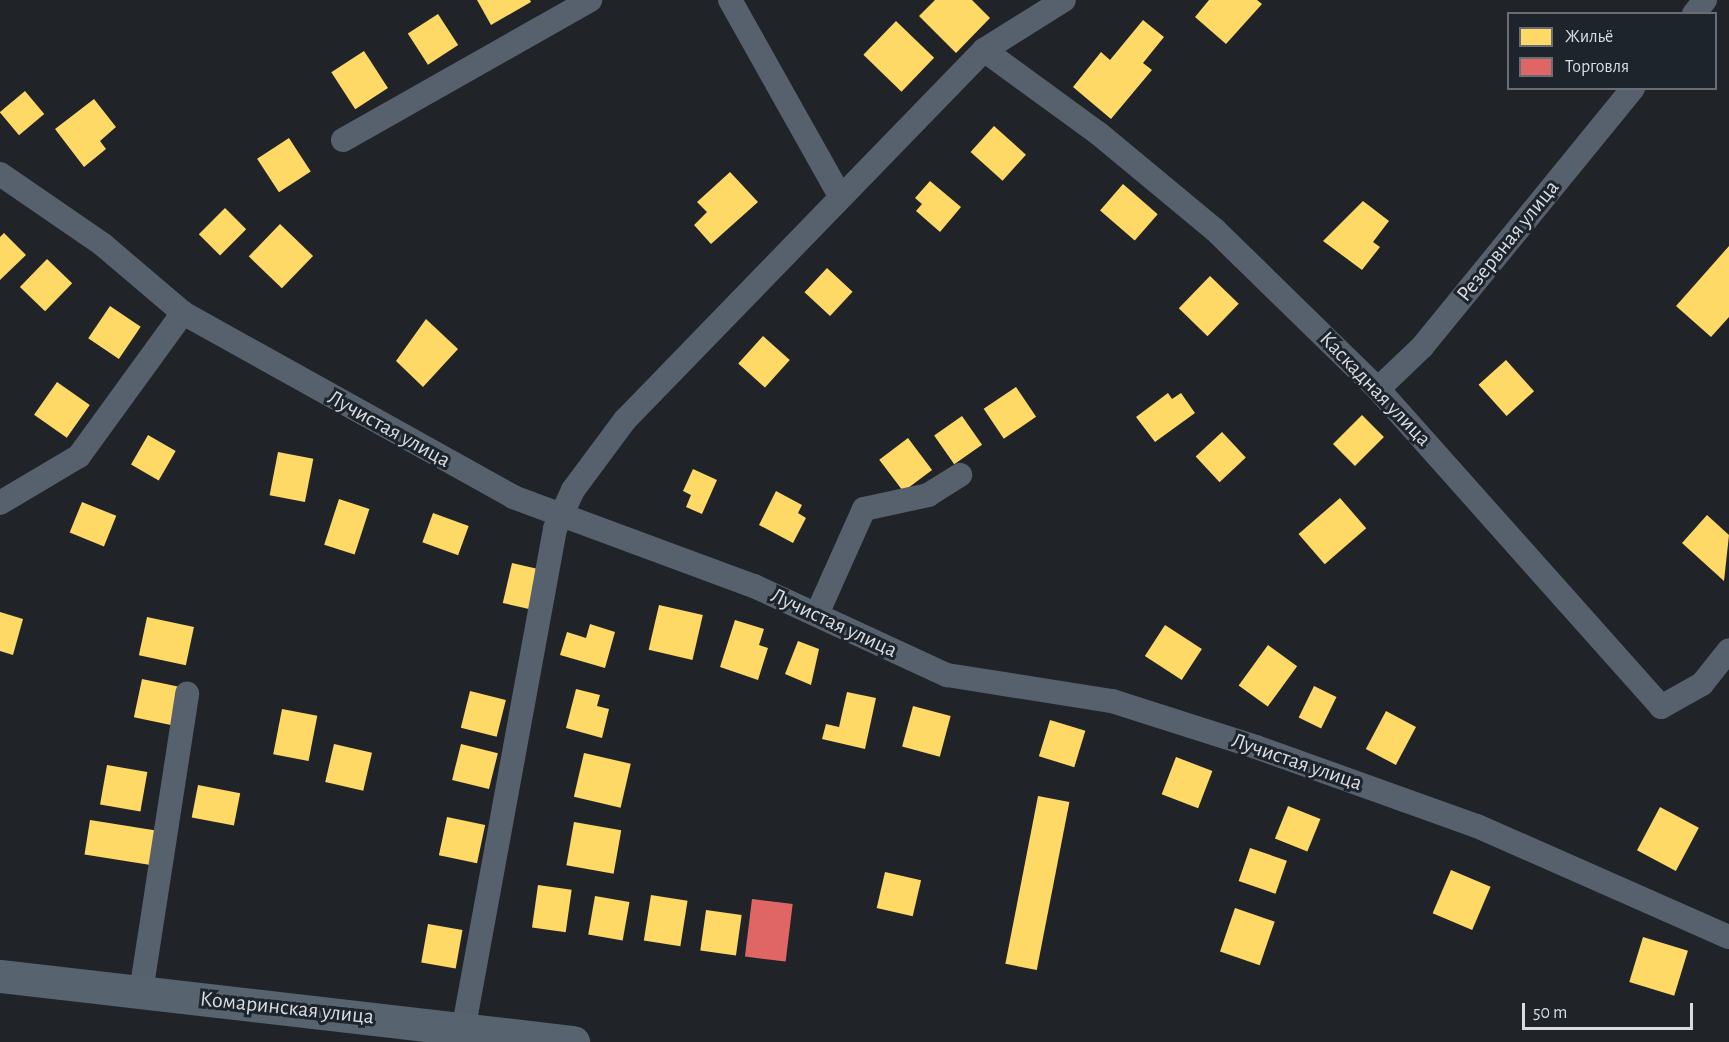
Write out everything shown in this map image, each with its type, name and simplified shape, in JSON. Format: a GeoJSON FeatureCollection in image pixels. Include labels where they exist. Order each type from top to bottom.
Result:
{"type":"FeatureCollection","features":[{"type":"Feature","properties":{"kind":"street"},"geometry":{"type":"LineString","coordinates":[[343,140],[590,0]]}},
{"type":"Feature","properties":{"kind":"street"},"geometry":{"type":"LineString","coordinates":[[730,0],[840,196]]}},
{"type":"Feature","properties":{"kind":"street"},"geometry":{"type":"LineString","coordinates":[[462,1035],[560,517],[591,461],[625,420],[984,50],[1064,0]]}},
{"type":"Feature","properties":{"kind":"street"},"geometry":{"type":"LineString","coordinates":[[1696,12],[1705,0]]}},
{"type":"Feature","properties":{"kind":"street","name":"Каскадная улица"},"geometry":{"type":"LineString","coordinates":[[984,50],[1098,133],[1215,230],[1378,388],[1661,707],[1702,684],[1729,650]]}},
{"type":"Feature","properties":{"kind":"street","name":"Резервная улица"},"geometry":{"type":"LineString","coordinates":[[1378,388],[1422,347],[1631,90]]}},
{"type":"Feature","properties":{"kind":"street","name":"Лучистая улица"},"geometry":{"type":"LineString","coordinates":[[0,174],[102,244],[183,313],[513,497],[560,517],[754,586],[947,675],[1112,701],[1256,747],[1477,826],[1729,938]]}},
{"type":"Feature","properties":{"kind":"street"},"geometry":{"type":"LineString","coordinates":[[0,503],[79,456],[183,313]]}},
{"type":"Feature","properties":{"kind":"street"},"geometry":{"type":"LineString","coordinates":[[817,615],[864,509],[927,495],[960,475]]}},
{"type":"Feature","properties":{"kind":"street"},"geometry":{"type":"LineString","coordinates":[[141,992],[187,694]]}},
{"type":"Feature","properties":{"kind":"street","name":"Комаринская улица"},"geometry":{"type":"LineString","coordinates":[[0,976],[141,992],[462,1035],[573,1042]]}},
{"type":"Feature","properties":{"kind":"building: Жильё"},"geometry":{"type":"Polygon","coordinates":[[[477,0],[530,0],[531,2],[491,25],[477,0]]]}},
{"type":"Feature","properties":{"kind":"building: Жильё"},"geometry":{"type":"Polygon","coordinates":[[[935,0],[972,0],[990,18],[956,53],[919,16],[935,0]]]}},
{"type":"Feature","properties":{"kind":"building: Жильё"},"geometry":{"type":"Polygon","coordinates":[[[1209,0],[1257,0],[1262,4],[1226,44],[1195,17],[1209,0]]]}},
{"type":"Feature","properties":{"kind":"building: Жильё"},"geometry":{"type":"Polygon","coordinates":[[[438,14],[458,45],[428,65],[408,34],[438,14]]]}},
{"type":"Feature","properties":{"kind":"building: Жильё"},"geometry":{"type":"Polygon","coordinates":[[[1143,20],[1164,37],[1143,63],[1152,70],[1111,119],[1073,87],[1101,52],[1110,60],[1143,20]]]}},
{"type":"Feature","properties":{"kind":"building: Жильё"},"geometry":{"type":"Polygon","coordinates":[[[896,21],[934,58],[901,92],[863,55],[896,21]]]}},
{"type":"Feature","properties":{"kind":"building: Жильё"},"geometry":{"type":"Polygon","coordinates":[[[364,51],[388,88],[355,109],[331,72],[364,51]]]}},
{"type":"Feature","properties":{"kind":"building: Жильё"},"geometry":{"type":"Polygon","coordinates":[[[25,91],[44,114],[19,135],[0,112],[25,91]]]}},
{"type":"Feature","properties":{"kind":"building: Жильё"},"geometry":{"type":"Polygon","coordinates":[[[94,99],[116,127],[100,141],[106,149],[84,167],[55,129],[94,99]]]}},
{"type":"Feature","properties":{"kind":"building: Жильё"},"geometry":{"type":"Polygon","coordinates":[[[994,126],[1026,155],[1003,181],[971,152],[994,126]]]}},
{"type":"Feature","properties":{"kind":"building: Жильё"},"geometry":{"type":"Polygon","coordinates":[[[289,138],[311,172],[279,192],[257,159],[289,138]]]}},
{"type":"Feature","properties":{"kind":"building: Жильё"},"geometry":{"type":"Polygon","coordinates":[[[730,172],[758,202],[711,244],[694,225],[707,212],[697,202],[730,172]]]}},
{"type":"Feature","properties":{"kind":"building: Жильё"},"geometry":{"type":"Polygon","coordinates":[[[930,181],[961,207],[940,232],[916,211],[922,204],[915,198],[930,181]]]}},
{"type":"Feature","properties":{"kind":"building: Жильё"},"geometry":{"type":"Polygon","coordinates":[[[1123,184],[1158,214],[1135,241],[1100,210],[1123,184]]]}},
{"type":"Feature","properties":{"kind":"building: Жильё"},"geometry":{"type":"Polygon","coordinates":[[[1363,201],[1389,221],[1373,242],[1380,247],[1362,270],[1323,241],[1363,201]]]}},
{"type":"Feature","properties":{"kind":"building: Жильё"},"geometry":{"type":"Polygon","coordinates":[[[225,208],[246,229],[220,255],[199,234],[225,208]]]}},
{"type":"Feature","properties":{"kind":"building: Жильё"},"geometry":{"type":"Polygon","coordinates":[[[280,224],[313,256],[282,288],[249,256],[280,224]]]}},
{"type":"Feature","properties":{"kind":"building: Жильё"},"geometry":{"type":"Polygon","coordinates":[[[4,233],[26,255],[0,280],[0,237],[4,233]]]}},
{"type":"Feature","properties":{"kind":"building: Жильё"},"geometry":{"type":"Polygon","coordinates":[[[1729,246],[1729,317],[1711,337],[1676,306],[1729,246]]]}},
{"type":"Feature","properties":{"kind":"building: Жильё"},"geometry":{"type":"Polygon","coordinates":[[[47,259],[72,283],[45,311],[20,287],[47,259]]]}},
{"type":"Feature","properties":{"kind":"building: Жильё"},"geometry":{"type":"Polygon","coordinates":[[[827,268],[853,292],[830,316],[804,292],[827,268]]]}},
{"type":"Feature","properties":{"kind":"building: Жильё"},"geometry":{"type":"Polygon","coordinates":[[[1210,276],[1239,304],[1208,336],[1179,308],[1210,276]]]}},
{"type":"Feature","properties":{"kind":"building: Жильё"},"geometry":{"type":"Polygon","coordinates":[[[110,306],[141,327],[119,359],[88,338],[110,306]]]}},
{"type":"Feature","properties":{"kind":"building: Жильё"},"geometry":{"type":"Polygon","coordinates":[[[426,319],[458,349],[423,387],[396,361],[426,319]]]}},
{"type":"Feature","properties":{"kind":"building: Жильё"},"geometry":{"type":"Polygon","coordinates":[[[763,336],[790,360],[765,388],[738,363],[763,336]]]}},
{"type":"Feature","properties":{"kind":"building: Жильё"},"geometry":{"type":"Polygon","coordinates":[[[1506,360],[1534,391],[1507,416],[1479,385],[1506,360]]]}},
{"type":"Feature","properties":{"kind":"building: Жильё"},"geometry":{"type":"Polygon","coordinates":[[[57,382],[90,405],[67,438],[34,415],[57,382]]]}},
{"type":"Feature","properties":{"kind":"building: Жильё"},"geometry":{"type":"Polygon","coordinates":[[[1016,387],[1036,417],[1004,439],[984,409],[1016,387]]]}},
{"type":"Feature","properties":{"kind":"building: Жильё"},"geometry":{"type":"Polygon","coordinates":[[[1168,393],[1172,399],[1181,393],[1195,413],[1155,442],[1136,417],[1168,393]]]}},
{"type":"Feature","properties":{"kind":"building: Жильё"},"geometry":{"type":"Polygon","coordinates":[[[1362,415],[1384,437],[1355,466],[1333,444],[1362,415]]]}},
{"type":"Feature","properties":{"kind":"building: Жильё"},"geometry":{"type":"Polygon","coordinates":[[[962,416],[982,445],[954,464],[934,436],[962,416]]]}},
{"type":"Feature","properties":{"kind":"building: Жильё"},"geometry":{"type":"Polygon","coordinates":[[[1222,432],[1246,458],[1220,482],[1196,457],[1222,432]]]}},
{"type":"Feature","properties":{"kind":"building: Жильё"},"geometry":{"type":"Polygon","coordinates":[[[148,435],[176,451],[159,480],[131,464],[148,435]]]}},
{"type":"Feature","properties":{"kind":"building: Жильё"},"geometry":{"type":"Polygon","coordinates":[[[908,438],[932,470],[903,492],[879,460],[908,438]]]}},
{"type":"Feature","properties":{"kind":"building: Жильё"},"geometry":{"type":"Polygon","coordinates":[[[278,452],[313,459],[305,502],[270,495],[278,452]]]}},
{"type":"Feature","properties":{"kind":"building: Жильё"},"geometry":{"type":"Polygon","coordinates":[[[693,469],[717,480],[702,514],[686,507],[691,495],[683,491],[693,469]]]}},
{"type":"Feature","properties":{"kind":"building: Жильё"},"geometry":{"type":"Polygon","coordinates":[[[776,491],[802,505],[798,513],[806,518],[793,543],[759,525],[776,491]]]}},
{"type":"Feature","properties":{"kind":"building: Жильё"},"geometry":{"type":"Polygon","coordinates":[[[1340,498],[1366,528],[1325,564],[1298,534],[1340,498]]]}},
{"type":"Feature","properties":{"kind":"building: Жильё"},"geometry":{"type":"Polygon","coordinates":[[[339,499],[369,509],[355,555],[324,545],[339,499]]]}},
{"type":"Feature","properties":{"kind":"building: Жильё"},"geometry":{"type":"Polygon","coordinates":[[[82,502],[116,516],[104,546],[70,533],[82,502]]]}},
{"type":"Feature","properties":{"kind":"building: Жильё"},"geometry":{"type":"Polygon","coordinates":[[[433,513],[469,526],[458,555],[422,542],[433,513]]]}},
{"type":"Feature","properties":{"kind":"building: Жильё"},"geometry":{"type":"Polygon","coordinates":[[[1707,515],[1729,535],[1724,581],[1682,543],[1707,515]]]}},
{"type":"Feature","properties":{"kind":"building: Жильё"},"geometry":{"type":"Polygon","coordinates":[[[512,563],[539,569],[530,609],[503,603],[512,563]]]}},
{"type":"Feature","properties":{"kind":"building: Жильё"},"geometry":{"type":"Polygon","coordinates":[[[659,605],[703,615],[692,660],[649,650],[659,605]]]}},
{"type":"Feature","properties":{"kind":"building: Жильё"},"geometry":{"type":"Polygon","coordinates":[[[0,612],[23,619],[13,655],[0,651],[0,612]]]}},
{"type":"Feature","properties":{"kind":"building: Жильё"},"geometry":{"type":"Polygon","coordinates":[[[147,617],[194,627],[186,665],[139,655],[147,617]]]}},
{"type":"Feature","properties":{"kind":"building: Жильё"},"geometry":{"type":"Polygon","coordinates":[[[735,620],[764,629],[759,645],[768,648],[758,680],[720,667],[735,620]]]}},
{"type":"Feature","properties":{"kind":"building: Жильё"},"geometry":{"type":"Polygon","coordinates":[[[590,624],[615,632],[605,668],[560,655],[567,632],[586,638],[590,624]]]}},
{"type":"Feature","properties":{"kind":"building: Жильё"},"geometry":{"type":"Polygon","coordinates":[[[1165,625],[1202,649],[1182,680],[1145,656],[1165,625]]]}},
{"type":"Feature","properties":{"kind":"building: Жильё"},"geometry":{"type":"Polygon","coordinates":[[[798,641],[819,649],[811,685],[785,674],[798,641]]]}},
{"type":"Feature","properties":{"kind":"building: Жильё"},"geometry":{"type":"Polygon","coordinates":[[[1268,645],[1297,666],[1268,707],[1239,685],[1268,645]]]}},
{"type":"Feature","properties":{"kind":"building: Жильё"},"geometry":{"type":"Polygon","coordinates":[[[142,679],[180,687],[172,725],[134,717],[142,679]]]}},
{"type":"Feature","properties":{"kind":"building: Жильё"},"geometry":{"type":"Polygon","coordinates":[[[1314,686],[1336,697],[1321,728],[1299,717],[1314,686]]]}},
{"type":"Feature","properties":{"kind":"building: Жильё"},"geometry":{"type":"Polygon","coordinates":[[[576,689],[600,695],[597,706],[609,709],[602,738],[566,728],[576,689]]]}},
{"type":"Feature","properties":{"kind":"building: Жильё"},"geometry":{"type":"Polygon","coordinates":[[[470,691],[506,700],[497,737],[461,728],[470,691]]]}},
{"type":"Feature","properties":{"kind":"building: Жильё"},"geometry":{"type":"Polygon","coordinates":[[[847,692],[876,698],[865,749],[822,739],[826,724],[839,727],[847,692]]]}},
{"type":"Feature","properties":{"kind":"building: Жильё"},"geometry":{"type":"Polygon","coordinates":[[[913,706],[951,716],[940,757],[902,747],[913,706]]]}},
{"type":"Feature","properties":{"kind":"building: Жильё"},"geometry":{"type":"Polygon","coordinates":[[[282,709],[317,716],[309,761],[273,754],[282,709]]]}},
{"type":"Feature","properties":{"kind":"building: Жильё"},"geometry":{"type":"Polygon","coordinates":[[[1386,711],[1416,727],[1396,765],[1366,749],[1386,711]]]}},
{"type":"Feature","properties":{"kind":"building: Жильё"},"geometry":{"type":"Polygon","coordinates":[[[1050,720],[1085,731],[1074,767],[1039,756],[1050,720]]]}},
{"type":"Feature","properties":{"kind":"building: Жильё"},"geometry":{"type":"Polygon","coordinates":[[[334,744],[372,753],[363,791],[325,782],[334,744]]]}},
{"type":"Feature","properties":{"kind":"building: Жильё"},"geometry":{"type":"Polygon","coordinates":[[[461,744],[498,753],[489,789],[452,780],[461,744]]]}},
{"type":"Feature","properties":{"kind":"building: Жильё"},"geometry":{"type":"Polygon","coordinates":[[[584,753],[631,764],[621,808],[574,797],[584,753]]]}},
{"type":"Feature","properties":{"kind":"building: Жильё"},"geometry":{"type":"Polygon","coordinates":[[[1176,757],[1212,771],[1198,808],[1162,794],[1176,757]]]}},
{"type":"Feature","properties":{"kind":"building: Жильё"},"geometry":{"type":"Polygon","coordinates":[[[107,765],[147,772],[140,812],[100,804],[107,765]]]}},
{"type":"Feature","properties":{"kind":"building: Жильё"},"geometry":{"type":"Polygon","coordinates":[[[198,785],[240,793],[234,826],[192,817],[198,785]]]}},
{"type":"Feature","properties":{"kind":"building: Жильё"},"geometry":{"type":"Polygon","coordinates":[[[1038,796],[1069,802],[1037,970],[1005,964],[1038,796]]]}},
{"type":"Feature","properties":{"kind":"building: Жильё"},"geometry":{"type":"Polygon","coordinates":[[[1288,806],[1320,819],[1307,852],[1275,838],[1288,806]]]}},
{"type":"Feature","properties":{"kind":"building: Жильё"},"geometry":{"type":"Polygon","coordinates":[[[1660,807],[1699,828],[1676,871],[1637,850],[1660,807]]]}},
{"type":"Feature","properties":{"kind":"building: Жильё"},"geometry":{"type":"Polygon","coordinates":[[[447,817],[485,825],[477,863],[439,855],[447,817]]]}},
{"type":"Feature","properties":{"kind":"building: Жильё"},"geometry":{"type":"Polygon","coordinates":[[[90,820],[159,831],[154,866],[85,855],[90,820]]]}},
{"type":"Feature","properties":{"kind":"building: Жильё"},"geometry":{"type":"Polygon","coordinates":[[[574,822],[621,830],[614,874],[566,865],[574,822]]]}},
{"type":"Feature","properties":{"kind":"building: Жильё"},"geometry":{"type":"Polygon","coordinates":[[[1250,848],[1287,861],[1275,894],[1239,881],[1250,848]]]}},
{"type":"Feature","properties":{"kind":"building: Жильё"},"geometry":{"type":"Polygon","coordinates":[[[1451,870],[1491,887],[1472,930],[1433,913],[1451,870]]]}},
{"type":"Feature","properties":{"kind":"building: Жильё"},"geometry":{"type":"Polygon","coordinates":[[[885,872],[921,880],[913,916],[877,908],[885,872]]]}},
{"type":"Feature","properties":{"kind":"building: Жильё"},"geometry":{"type":"Polygon","coordinates":[[[538,885],[572,890],[566,932],[532,928],[538,885]]]}},
{"type":"Feature","properties":{"kind":"building: Жильё"},"geometry":{"type":"Polygon","coordinates":[[[651,895],[688,901],[680,946],[644,940],[651,895]]]}},
{"type":"Feature","properties":{"kind":"building: Жильё"},"geometry":{"type":"Polygon","coordinates":[[[595,896],[629,902],[623,940],[588,934],[595,896]]]}},
{"type":"Feature","properties":{"kind":"building: Жильё"},"geometry":{"type":"Polygon","coordinates":[[[1235,908],[1275,922],[1260,965],[1220,951],[1235,908]]]}},
{"type":"Feature","properties":{"kind":"building: Жильё"},"geometry":{"type":"Polygon","coordinates":[[[706,910],[742,915],[736,956],[700,951],[706,910]]]}},
{"type":"Feature","properties":{"kind":"building: Жильё"},"geometry":{"type":"Polygon","coordinates":[[[428,924],[462,930],[456,968],[421,962],[428,924]]]}},
{"type":"Feature","properties":{"kind":"building: Жильё"},"geometry":{"type":"Polygon","coordinates":[[[1643,937],[1688,951],[1674,996],[1629,982],[1643,937]]]}},
{"type":"Feature","properties":{"kind":"building: Торговля"},"geometry":{"type":"Polygon","coordinates":[[[752,899],[793,904],[786,962],[745,957],[752,899]]]}}]}
